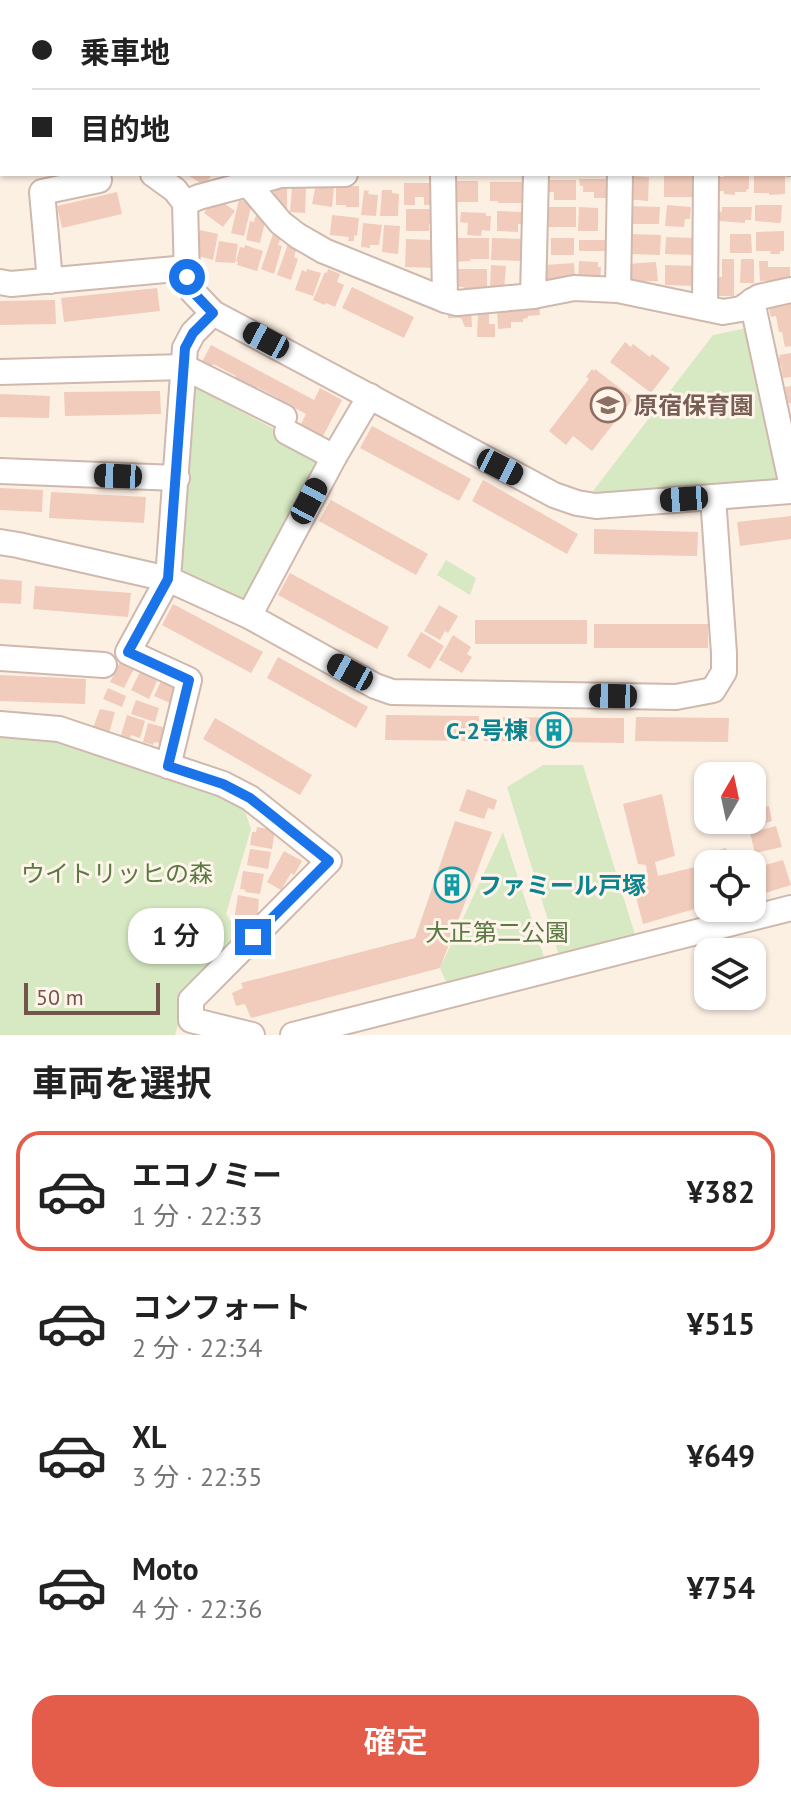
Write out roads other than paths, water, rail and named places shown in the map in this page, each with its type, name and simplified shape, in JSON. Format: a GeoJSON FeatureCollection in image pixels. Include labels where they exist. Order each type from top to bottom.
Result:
{"type":"FeatureCollection","features":[{"type":"Feature","properties":{"kind":"street"},"geometry":{"type":"LineString","coordinates":[[156,176],[175,190],[185,203],[187,277],[193,292],[213,313],[554,495],[596,506],[791,491]]}},
{"type":"Feature","properties":{"kind":"street"},"geometry":{"type":"LineString","coordinates":[[185,203],[272,176]]}},
{"type":"Feature","properties":{"kind":"street"},"geometry":{"type":"LineString","coordinates":[[443,176],[445,300]]}},
{"type":"Feature","properties":{"kind":"street"},"geometry":{"type":"LineString","coordinates":[[533,296],[536,176]]}},
{"type":"Feature","properties":{"kind":"street"},"geometry":{"type":"LineString","coordinates":[[618,290],[620,176]]}},
{"type":"Feature","properties":{"kind":"street"},"geometry":{"type":"LineString","coordinates":[[705,308],[706,176]]}},
{"type":"Feature","properties":{"kind":"street"},"geometry":{"type":"LineString","coordinates":[[50,281],[42,192],[99,180]]}},
{"type":"Feature","properties":{"kind":"street"},"geometry":{"type":"LineString","coordinates":[[248,184],[281,223],[324,251],[457,303],[533,296],[574,288],[618,290],[723,312],[741,309],[759,297],[791,290]]}},
{"type":"Feature","properties":{"kind":"street"},"geometry":{"type":"LineString","coordinates":[[0,282],[11,284],[187,268]]}},
{"type":"Feature","properties":{"kind":"street"},"geometry":{"type":"LineString","coordinates":[[752,301],[791,482]]}},
{"type":"Feature","properties":{"kind":"street"},"geometry":{"type":"LineString","coordinates":[[168,766],[189,680],[128,652],[168,579],[185,348],[193,333],[213,313]]}},
{"type":"Feature","properties":{"kind":"street"},"geometry":{"type":"LineString","coordinates":[[0,372],[184,367],[334,457]]}},
{"type":"Feature","properties":{"kind":"street"},"geometry":{"type":"LineString","coordinates":[[249,616],[370,396]]}},
{"type":"Feature","properties":{"kind":"street"},"geometry":{"type":"LineString","coordinates":[[0,471],[177,478]]}},
{"type":"Feature","properties":{"kind":"street"},"geometry":{"type":"LineString","coordinates":[[0,542],[168,579],[249,616],[375,686],[392,692],[676,697],[713,690],[724,672],[713,497]]}},
{"type":"Feature","properties":{"kind":"street"},"geometry":{"type":"LineString","coordinates":[[0,658],[104,665]]}},
{"type":"Feature","properties":{"kind":"street"},"geometry":{"type":"LineString","coordinates":[[0,724],[59,729],[223,784],[250,798],[329,861],[191,1000],[191,1020],[252,1035]]}},
{"type":"Feature","properties":{"kind":"street"},"geometry":{"type":"LineString","coordinates":[[293,1035],[791,908]]}},
{"type":"Feature","properties":{"kind":"place","name":"原宿保育園"},"geometry":{"type":"Point","coordinates":[608,405]}},
{"type":"Feature","properties":{"kind":"place","name":"C-2号棟"},"geometry":{"type":"Point","coordinates":[554,730]}},
{"type":"Feature","properties":{"kind":"place","name":"ファミール戸塚"},"geometry":{"type":"Point","coordinates":[452,885]}},
{"type":"Feature","properties":{"kind":"park label","name":"ウイトリッヒの森"},"geometry":{"type":"Point","coordinates":[117,873]}},
{"type":"Feature","properties":{"kind":"park label","name":"大正第二公園"},"geometry":{"type":"Point","coordinates":[497,932]}}]}
